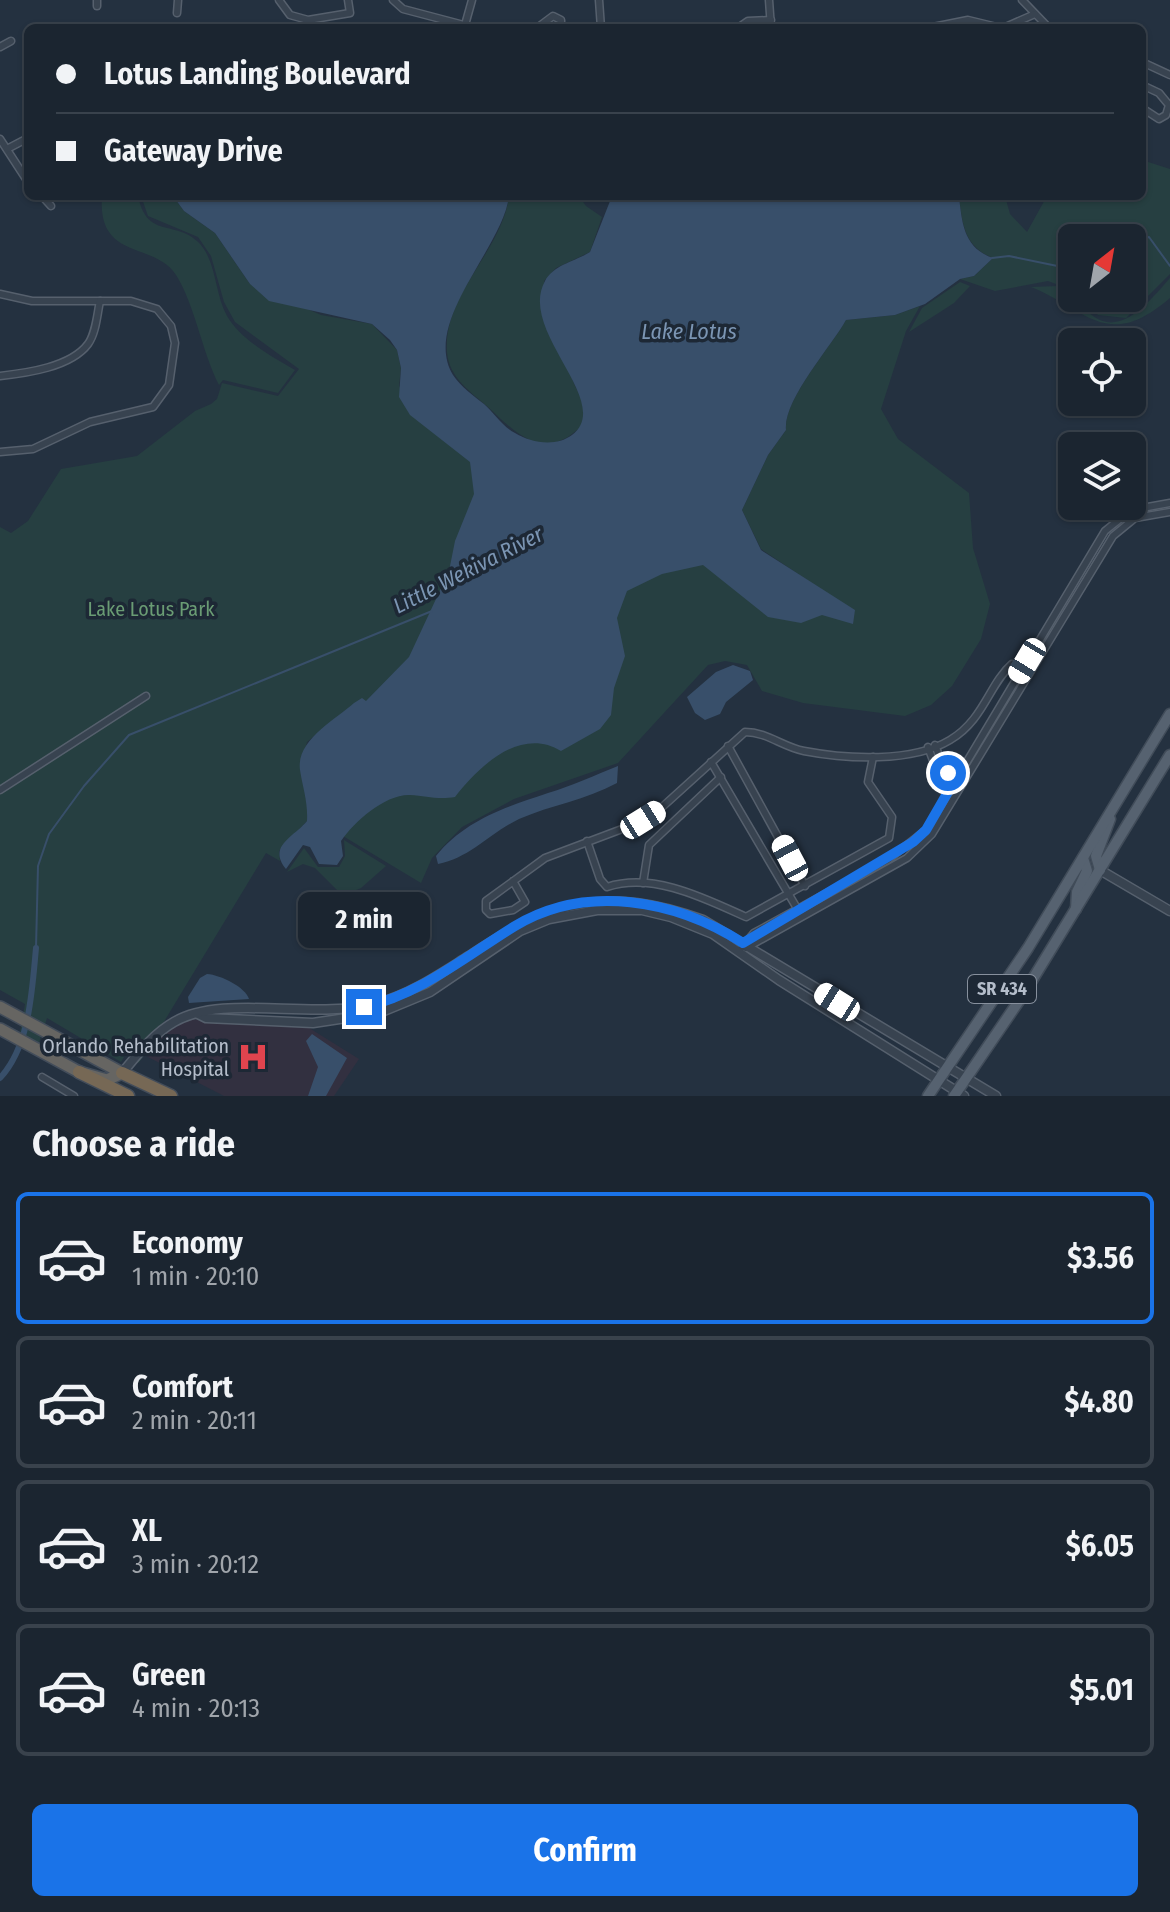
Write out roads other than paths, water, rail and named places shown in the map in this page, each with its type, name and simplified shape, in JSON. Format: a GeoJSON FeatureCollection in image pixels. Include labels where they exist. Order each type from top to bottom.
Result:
{"type":"FeatureCollection","features":[{"type":"Feature","properties":{"kind":"highway"},"geometry":{"type":"LineString","coordinates":[[0,1007],[31,1026],[171,1096]]}},
{"type":"Feature","properties":{"kind":"highway"},"geometry":{"type":"LineString","coordinates":[[4,1032],[128,1096]]}},
{"type":"Feature","properties":{"kind":"highway"},"geometry":{"type":"LineString","coordinates":[[79,1072],[107,1080],[122,1073]]}},
{"type":"Feature","properties":{"kind":"main road","name":"SR 434"},"geometry":{"type":"LineString","coordinates":[[928,1096],[1005,985],[1170,714]]}},
{"type":"Feature","properties":{"kind":"main road","name":"SR 434"},"geometry":{"type":"LineString","coordinates":[[958,1094],[1170,755]]}},
{"type":"Feature","properties":{"kind":"main road"},"geometry":{"type":"LineString","coordinates":[[1100,870],[1096,856],[1113,809]]}},
{"type":"Feature","properties":{"kind":"main road"},"geometry":{"type":"LineString","coordinates":[[1075,911],[1077,892],[1087,871],[1083,858]]}},
{"type":"Feature","properties":{"kind":"street"},"geometry":{"type":"LineString","coordinates":[[177,13],[178,0]]}},
{"type":"Feature","properties":{"kind":"street"},"geometry":{"type":"LineString","coordinates":[[279,0],[290,15],[308,20],[350,13],[348,0]]}},
{"type":"Feature","properties":{"kind":"street"},"geometry":{"type":"LineString","coordinates":[[393,0],[403,9],[461,24]]}},
{"type":"Feature","properties":{"kind":"street"},"geometry":{"type":"LineString","coordinates":[[465,24],[472,0]]}},
{"type":"Feature","properties":{"kind":"street"},"geometry":{"type":"LineString","coordinates":[[599,0],[601,24]]}},
{"type":"Feature","properties":{"kind":"street"},"geometry":{"type":"LineString","coordinates":[[744,24],[748,21],[771,24],[769,0]]}},
{"type":"Feature","properties":{"kind":"street"},"geometry":{"type":"LineString","coordinates":[[1022,0],[1045,24]]}},
{"type":"Feature","properties":{"kind":"street"},"geometry":{"type":"LineString","coordinates":[[1011,24],[1035,14]]}},
{"type":"Feature","properties":{"kind":"street"},"geometry":{"type":"LineString","coordinates":[[542,24],[553,16],[560,18],[561,24]]}},
{"type":"Feature","properties":{"kind":"street"},"geometry":{"type":"LineString","coordinates":[[948,24],[968,20],[985,24]]}},
{"type":"Feature","properties":{"kind":"street"},"geometry":{"type":"LineString","coordinates":[[0,47],[11,41]]}},
{"type":"Feature","properties":{"kind":"street"},"geometry":{"type":"LineString","coordinates":[[1146,64],[1170,75]]}},
{"type":"Feature","properties":{"kind":"street"},"geometry":{"type":"LineString","coordinates":[[1146,87],[1159,93],[1169,105],[1166,115],[1159,119],[1146,111]]}},
{"type":"Feature","properties":{"kind":"street"},"geometry":{"type":"LineString","coordinates":[[0,139],[24,176]]}},
{"type":"Feature","properties":{"kind":"street"},"geometry":{"type":"LineString","coordinates":[[7,149],[24,140]]}},
{"type":"Feature","properties":{"kind":"street"},"geometry":{"type":"LineString","coordinates":[[46,200],[51,206]]}},
{"type":"Feature","properties":{"kind":"street"},"geometry":{"type":"LineString","coordinates":[[0,294],[32,301],[147,303],[165,316],[175,343],[169,385],[162,398],[140,412],[90,422],[33,449],[0,452]]}},
{"type":"Feature","properties":{"kind":"street"},"geometry":{"type":"LineString","coordinates":[[0,376],[29,372],[80,353],[94,332],[100,301]]}},
{"type":"Feature","properties":{"kind":"street"},"geometry":{"type":"LineString","coordinates":[[744,947],[797,908],[901,852],[926,830],[1105,531],[1131,510],[1170,503]]}},
{"type":"Feature","properties":{"kind":"street"},"geometry":{"type":"LineString","coordinates":[[744,947],[907,858],[932,834],[1113,536],[1135,518],[1170,512]]}},
{"type":"Feature","properties":{"kind":"street"},"geometry":{"type":"LineString","coordinates":[[513,881],[525,902],[513,910],[490,914],[486,910],[486,901],[513,881],[545,858],[630,826],[660,809],[740,734],[755,732],[803,751],[887,758],[949,742],[979,714],[1012,664]]}},
{"type":"Feature","properties":{"kind":"street"},"geometry":{"type":"LineString","coordinates":[[0,790],[146,696]]}},
{"type":"Feature","properties":{"kind":"street"},"geometry":{"type":"LineString","coordinates":[[728,746],[805,886]]}},
{"type":"Feature","properties":{"kind":"street"},"geometry":{"type":"LineString","coordinates":[[932,746],[941,772],[960,790]]}},
{"type":"Feature","properties":{"kind":"street"},"geometry":{"type":"LineString","coordinates":[[587,841],[600,879],[607,887],[643,883],[681,890],[746,917],[889,838],[892,817],[868,782],[873,757]]}},
{"type":"Feature","properties":{"kind":"street"},"geometry":{"type":"LineString","coordinates":[[711,762],[802,917]]}},
{"type":"Feature","properties":{"kind":"street"},"geometry":{"type":"LineString","coordinates":[[941,772],[965,783]]}},
{"type":"Feature","properties":{"kind":"street"},"geometry":{"type":"LineString","coordinates":[[643,883],[649,845],[721,777]]}},
{"type":"Feature","properties":{"kind":"street"},"geometry":{"type":"LineString","coordinates":[[1100,870],[1170,911]]}},
{"type":"Feature","properties":{"kind":"street"},"geometry":{"type":"LineString","coordinates":[[122,1073],[164,1029],[198,1014],[206,1018],[292,1017],[346,1021],[406,1004],[430,992],[520,931],[573,913],[631,910],[671,917],[744,947],[996,1096]]}},
{"type":"Feature","properties":{"kind":"street"},"geometry":{"type":"LineString","coordinates":[[744,947],[831,1012],[940,1079],[958,1094]]}},
{"type":"Feature","properties":{"kind":"street"},"geometry":{"type":"LineString","coordinates":[[831,1012],[837,1002]]}},
{"type":"Feature","properties":{"kind":"street"},"geometry":{"type":"LineString","coordinates":[[42,1077],[74,1096]]}},
{"type":"Feature","properties":{"kind":"water","name":"Lake Lotus"},"geometry":{"type":"Polygon","coordinates":[[[176,200],[508,200],[504,216],[455,309],[447,332],[446,354],[456,379],[506,427],[521,436],[544,442],[566,439],[582,421],[582,404],[575,385],[543,322],[540,301],[545,281],[559,267],[590,252],[610,200],[960,200],[963,225],[970,241],[983,254],[993,258],[974,276],[960,279],[925,304],[895,315],[846,320],[800,389],[787,418],[786,430],[768,455],[742,510],[761,550],[855,610],[853,624],[822,615],[801,623],[768,617],[703,565],[662,574],[627,591],[617,618],[625,656],[614,688],[611,715],[600,729],[561,751],[531,743],[516,746],[489,762],[455,797],[410,795],[390,799],[371,810],[341,841],[343,856],[337,865],[319,864],[310,847],[303,845],[286,869],[279,854],[281,848],[307,821],[300,770],[304,749],[318,732],[354,703],[362,698],[366,701],[409,657],[449,571],[455,541],[474,494],[470,462],[410,415],[399,397],[401,368],[397,350],[372,324],[269,301],[250,284],[215,233],[184,211],[176,200]]]}},
{"type":"Feature","properties":{"kind":"water"},"geometry":{"type":"Polygon","coordinates":[[[733,665],[750,671],[753,680],[726,702],[720,714],[705,720],[695,713],[687,697],[716,672],[733,665]]]}},
{"type":"Feature","properties":{"kind":"water"},"geometry":{"type":"Polygon","coordinates":[[[618,766],[617,783],[519,819],[470,851],[438,864],[436,856],[447,844],[487,816],[618,766]]]}},
{"type":"Feature","properties":{"kind":"water"},"geometry":{"type":"Polygon","coordinates":[[[207,974],[232,982],[249,999],[189,1003],[188,997],[200,978],[207,974]]]}},
{"type":"Feature","properties":{"kind":"water"},"geometry":{"type":"Polygon","coordinates":[[[312,1034],[347,1058],[326,1096],[308,1096],[318,1067],[306,1041],[312,1034]]]}},
{"type":"Feature","properties":{"kind":"waterway","name":"Little Wekiva River"},"geometry":{"type":"LineString","coordinates":[[1146,238],[1149,237],[1170,266]]}},
{"type":"Feature","properties":{"kind":"waterway","name":"Little Wekiva River"},"geometry":{"type":"LineString","coordinates":[[992,258],[1009,256],[1058,266]]}},
{"type":"Feature","properties":{"kind":"waterway","name":"Little Wekiva River"},"geometry":{"type":"LineString","coordinates":[[36,948],[38,866],[49,834],[84,786],[129,735],[432,611]]}},
{"type":"Feature","properties":{"kind":"waterway","name":"Little Wekiva River"},"geometry":{"type":"LineString","coordinates":[[0,1078],[10,1065],[24,1034],[36,948]]}},
{"type":"Feature","properties":{"kind":"place","name":"Orlando Rehabilitation Hospital"},"geometry":{"type":"Point","coordinates":[253,1057]}},
{"type":"Feature","properties":{"kind":"park label","name":"Lake Lotus Park"},"geometry":{"type":"Point","coordinates":[151,609]}}]}
